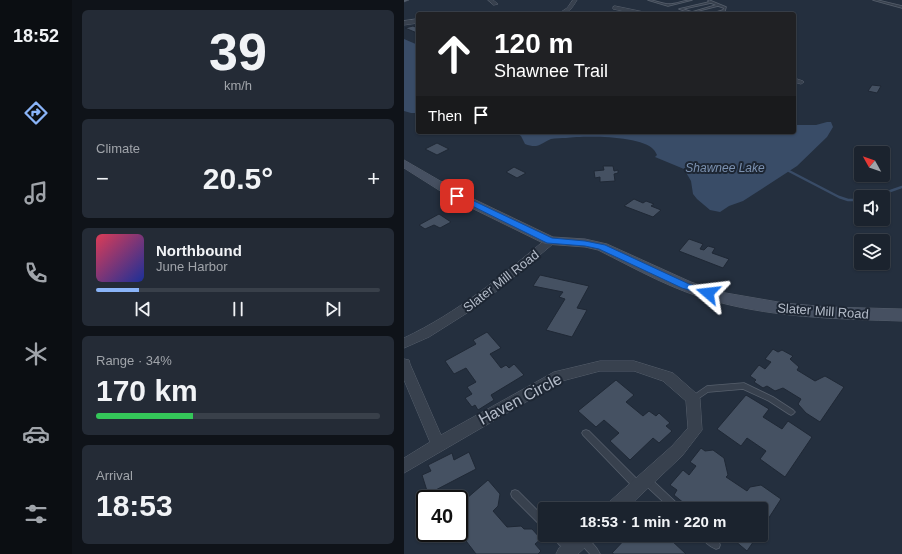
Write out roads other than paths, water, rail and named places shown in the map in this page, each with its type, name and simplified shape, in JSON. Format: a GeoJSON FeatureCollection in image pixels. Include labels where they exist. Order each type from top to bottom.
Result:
{"type":"FeatureCollection","features":[{"type":"Feature","properties":{"kind":"street"},"geometry":{"type":"LineString","coordinates":[[490,0],[496,4]]}},
{"type":"Feature","properties":{"kind":"street"},"geometry":{"type":"LineString","coordinates":[[564,12],[569,9],[575,0]]}},
{"type":"Feature","properties":{"kind":"street"},"geometry":{"type":"LineString","coordinates":[[615,8],[636,12]]}},
{"type":"Feature","properties":{"kind":"street"},"geometry":{"type":"LineString","coordinates":[[404,23],[416,21]]}},
{"type":"Feature","properties":{"kind":"street"},"geometry":{"type":"LineString","coordinates":[[404,163],[457,196],[550,241]]}},
{"type":"Feature","properties":{"kind":"street","name":"Slater Mill Road"},"geometry":{"type":"LineString","coordinates":[[404,343],[420,336],[458,314],[500,284],[550,241],[585,243],[602,247],[686,286],[718,296],[752,304],[784,310],[902,315]]}},
{"type":"Feature","properties":{"kind":"street"},"geometry":{"type":"LineString","coordinates":[[404,364],[438,445]]}},
{"type":"Feature","properties":{"kind":"street","name":"Haven Circle"},"geometry":{"type":"LineString","coordinates":[[404,466],[559,376],[600,366],[634,366],[668,377],[692,399]]}},
{"type":"Feature","properties":{"kind":"street"},"geometry":{"type":"LineString","coordinates":[[622,502],[677,451],[696,430],[692,399]]}},
{"type":"Feature","properties":{"kind":"lane"},"geometry":{"type":"LineString","coordinates":[[649,0],[662,3]]}},
{"type":"Feature","properties":{"kind":"lane"},"geometry":{"type":"LineString","coordinates":[[655,0],[668,5],[691,0]]}},
{"type":"Feature","properties":{"kind":"lane"},"geometry":{"type":"LineString","coordinates":[[674,0],[680,2]]}},
{"type":"Feature","properties":{"kind":"lane"},"geometry":{"type":"LineString","coordinates":[[707,0],[725,8],[724,11],[720,12]]}},
{"type":"Feature","properties":{"kind":"lane"},"geometry":{"type":"LineString","coordinates":[[874,0],[902,7]]}},
{"type":"Feature","properties":{"kind":"lane"},"geometry":{"type":"LineString","coordinates":[[882,2],[887,0]]}},
{"type":"Feature","properties":{"kind":"lane"},"geometry":{"type":"LineString","coordinates":[[894,5],[902,1]]}},
{"type":"Feature","properties":{"kind":"lane"},"geometry":{"type":"LineString","coordinates":[[712,2],[680,9],[690,12],[720,5]]}},
{"type":"Feature","properties":{"kind":"lane"},"geometry":{"type":"LineString","coordinates":[[692,399],[707,389],[744,386],[771,399],[791,412]]}},
{"type":"Feature","properties":{"kind":"lane"},"geometry":{"type":"LineString","coordinates":[[586,433],[642,483],[668,502]]}},
{"type":"Feature","properties":{"kind":"lane"},"geometry":{"type":"LineString","coordinates":[[515,494],[538,517]]}},
{"type":"Feature","properties":{"kind":"lane"},"geometry":{"type":"LineString","coordinates":[[713,542],[716,545]]}},
{"type":"Feature","properties":{"kind":"lane"},"geometry":{"type":"LineString","coordinates":[[576,544],[596,554]]}},
{"type":"Feature","properties":{"kind":"water"},"geometry":{"type":"Polygon","coordinates":[[[404,39],[416,44],[416,113],[404,111],[404,39]]]}},
{"type":"Feature","properties":{"kind":"water","name":"Shawnee Lake"},"geometry":{"type":"Polygon","coordinates":[[[831,122],[833,127],[827,137],[797,166],[743,201],[729,206],[720,212],[710,210],[697,199],[693,194],[691,181],[684,169],[655,157],[657,155],[655,151],[647,145],[625,139],[586,137],[551,139],[539,145],[533,146],[525,144],[521,136],[518,134],[796,134],[796,125],[816,125],[831,122]]]}},
{"type":"Feature","properties":{"kind":"waterway"},"geometry":{"type":"LineString","coordinates":[[789,171],[839,197],[854,200]]}},
{"type":"Feature","properties":{"kind":"waterway"},"geometry":{"type":"LineString","coordinates":[[890,191],[902,187]]}}]}
